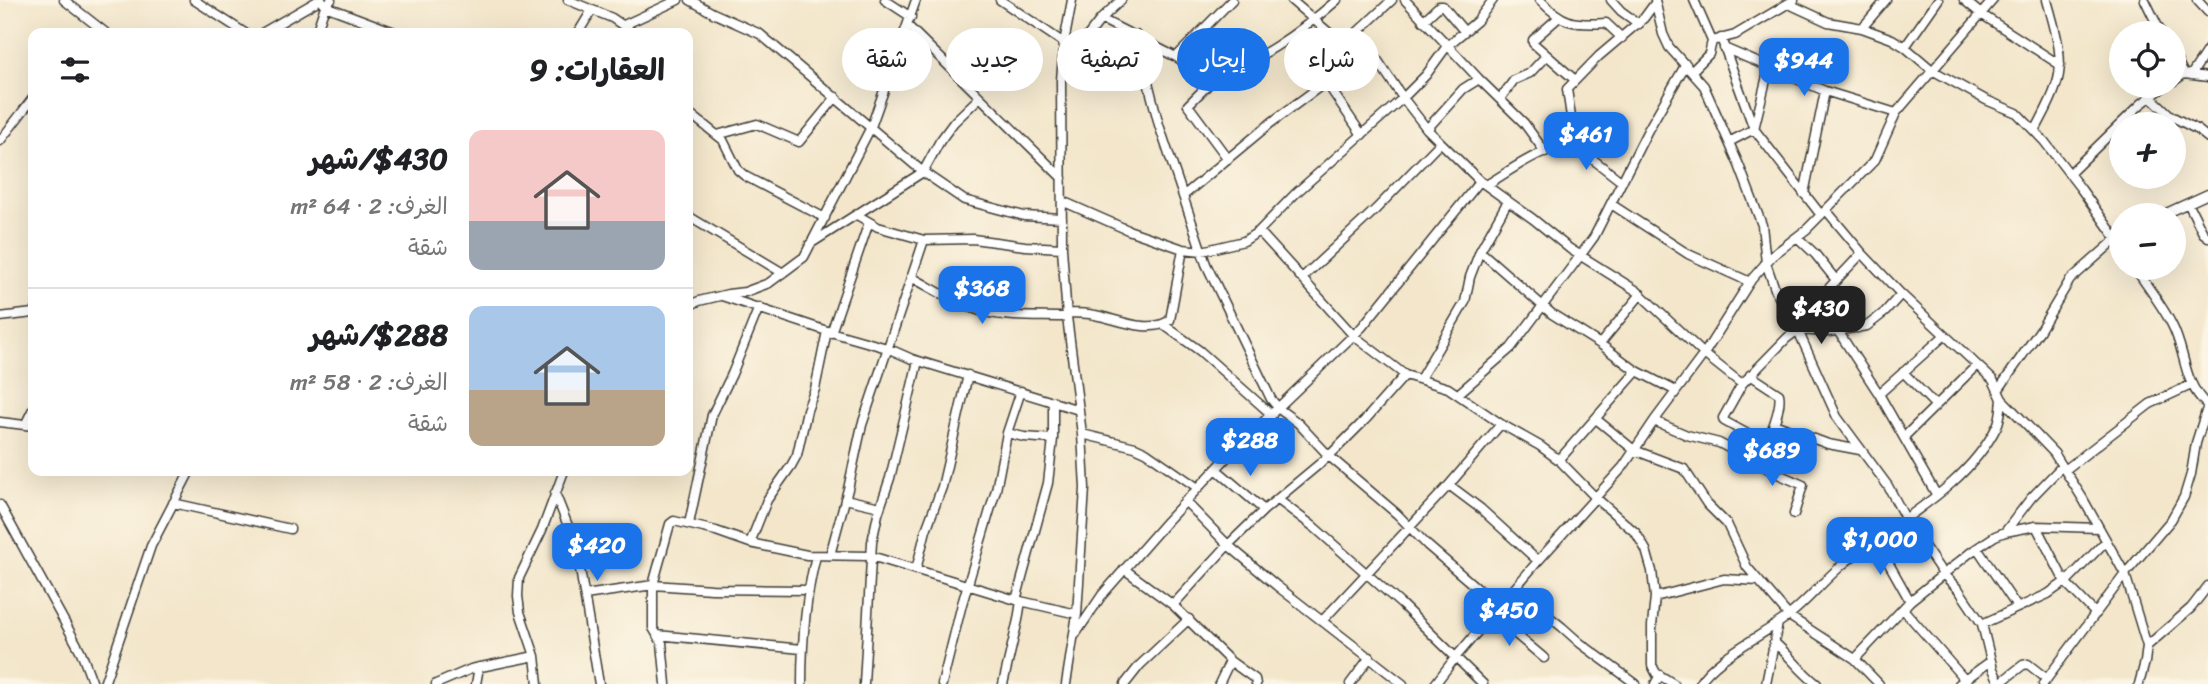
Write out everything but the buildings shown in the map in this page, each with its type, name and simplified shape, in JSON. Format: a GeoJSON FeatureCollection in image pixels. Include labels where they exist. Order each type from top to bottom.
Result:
{"type":"FeatureCollection","features":[{"type":"Feature","properties":{"kind":"street"},"geometry":{"type":"LineString","coordinates":[[64,0],[100,28]]}},
{"type":"Feature","properties":{"kind":"street"},"geometry":{"type":"LineString","coordinates":[[194,0],[237,28]]}},
{"type":"Feature","properties":{"kind":"street"},"geometry":{"type":"LineString","coordinates":[[568,0],[628,28]]}},
{"type":"Feature","properties":{"kind":"street"},"geometry":{"type":"LineString","coordinates":[[624,25],[678,0]]}},
{"type":"Feature","properties":{"kind":"street"},"geometry":{"type":"LineString","coordinates":[[690,0],[760,34],[923,172],[964,200],[1024,216],[1062,218]]}},
{"type":"Feature","properties":{"kind":"street"},"geometry":{"type":"LineString","coordinates":[[886,0],[1062,178]]}},
{"type":"Feature","properties":{"kind":"street"},"geometry":{"type":"LineString","coordinates":[[693,304],[721,295],[744,292],[769,282],[804,257],[871,127],[916,0]]}},
{"type":"Feature","properties":{"kind":"street"},"geometry":{"type":"LineString","coordinates":[[1000,0],[1057,38]]}},
{"type":"Feature","properties":{"kind":"street"},"geometry":{"type":"LineString","coordinates":[[1067,28],[1072,0]]}},
{"type":"Feature","properties":{"kind":"street"},"geometry":{"type":"LineString","coordinates":[[1094,28],[1121,0]]}},
{"type":"Feature","properties":{"kind":"street"},"geometry":{"type":"LineString","coordinates":[[1163,50],[1176,57],[1232,0]]}},
{"type":"Feature","properties":{"kind":"street"},"geometry":{"type":"LineString","coordinates":[[1291,0],[1322,28]]}},
{"type":"Feature","properties":{"kind":"street"},"geometry":{"type":"LineString","coordinates":[[1270,49],[1313,21],[1337,0]]}},
{"type":"Feature","properties":{"kind":"street"},"geometry":{"type":"LineString","coordinates":[[1362,28],[1392,0]]}},
{"type":"Feature","properties":{"kind":"street"},"geometry":{"type":"LineString","coordinates":[[1405,0],[1524,123],[1545,152]]}},
{"type":"Feature","properties":{"kind":"street"},"geometry":{"type":"LineString","coordinates":[[1062,201],[1128,230],[1183,249],[1202,251],[1244,242],[1403,99],[1426,75],[1447,46],[1477,21],[1493,0]]}},
{"type":"Feature","properties":{"kind":"street"},"geometry":{"type":"LineString","coordinates":[[1540,0],[1558,18],[1585,24],[1606,23],[1622,38]]}},
{"type":"Feature","properties":{"kind":"street"},"geometry":{"type":"LineString","coordinates":[[1611,0],[1639,24]]}},
{"type":"Feature","properties":{"kind":"street"},"geometry":{"type":"LineString","coordinates":[[1693,0],[1724,48],[1754,130],[1804,194],[1901,294],[1993,380],[2002,399],[1998,424],[1978,456],[1959,477],[1843,564],[1789,616],[1705,675],[1699,684]]}},
{"type":"Feature","properties":{"kind":"street"},"geometry":{"type":"LineString","coordinates":[[1862,28],[1885,0]]}},
{"type":"Feature","properties":{"kind":"street"},"geometry":{"type":"LineString","coordinates":[[1905,47],[1938,0]]}},
{"type":"Feature","properties":{"kind":"street"},"geometry":{"type":"LineString","coordinates":[[1964,0],[2060,65]]}},
{"type":"Feature","properties":{"kind":"street"},"geometry":{"type":"LineString","coordinates":[[1435,684],[1538,561],[1596,498],[1634,450],[1704,354],[1766,262],[1824,213],[1875,160],[1896,113],[1993,0]]}},
{"type":"Feature","properties":{"kind":"street"},"geometry":{"type":"LineString","coordinates":[[2035,131],[2057,84],[2060,65],[2047,0]]}},
{"type":"Feature","properties":{"kind":"street"},"geometry":{"type":"LineString","coordinates":[[2145,0],[2155,21]]}},
{"type":"Feature","properties":{"kind":"street"},"geometry":{"type":"LineString","coordinates":[[2198,0],[2208,12]]}},
{"type":"Feature","properties":{"kind":"street"},"geometry":{"type":"LineString","coordinates":[[272,28],[324,1]]}},
{"type":"Feature","properties":{"kind":"street"},"geometry":{"type":"LineString","coordinates":[[317,28],[324,1]]}},
{"type":"Feature","properties":{"kind":"street"},"geometry":{"type":"LineString","coordinates":[[324,1],[386,28]]}},
{"type":"Feature","properties":{"kind":"street"},"geometry":{"type":"LineString","coordinates":[[1555,146],[1571,117],[1571,105],[1566,93],[1575,80],[1639,24],[1650,12],[1655,1]]}},
{"type":"Feature","properties":{"kind":"street"},"geometry":{"type":"LineString","coordinates":[[1655,1],[1669,47],[1704,86],[1729,142],[1762,225],[1766,262],[1776,292],[1796,327],[1837,417],[1888,486],[1905,518],[1943,574],[1959,590],[1982,624],[2000,684],[2028,664],[2045,682],[2125,574],[2171,520],[2184,497],[2208,405],[2191,386],[2170,321],[2143,280]]}},
{"type":"Feature","properties":{"kind":"street"},"geometry":{"type":"LineString","coordinates":[[1716,39],[1735,34],[1792,2],[1828,22],[1877,32],[1905,47],[1932,70],[1986,100],[2017,113],[2035,131],[2109,226]]}},
{"type":"Feature","properties":{"kind":"street"},"geometry":{"type":"LineString","coordinates":[[1423,20],[1439,6],[1443,6],[1464,31]]}},
{"type":"Feature","properties":{"kind":"street"},"geometry":{"type":"LineString","coordinates":[[581,28],[592,10]]}},
{"type":"Feature","properties":{"kind":"street"},"geometry":{"type":"LineString","coordinates":[[1558,18],[1532,42],[1575,80]]}},
{"type":"Feature","properties":{"kind":"street"},"geometry":{"type":"LineString","coordinates":[[1101,19],[1121,28]]}},
{"type":"Feature","properties":{"kind":"street"},"geometry":{"type":"LineString","coordinates":[[1458,394],[1511,348],[1594,237],[1622,182],[1689,67],[1709,54],[1716,39]]}},
{"type":"Feature","properties":{"kind":"street"},"geometry":{"type":"LineString","coordinates":[[1724,48],[1825,91],[1896,113]]}},
{"type":"Feature","properties":{"kind":"street"},"geometry":{"type":"LineString","coordinates":[[2188,75],[2208,49]]}},
{"type":"Feature","properties":{"kind":"street"},"geometry":{"type":"LineString","coordinates":[[1500,99],[1514,80],[1530,73],[1546,56]]}},
{"type":"Feature","properties":{"kind":"street"},"geometry":{"type":"LineString","coordinates":[[1379,63],[1427,129],[1483,183],[1580,256],[1641,294],[1704,354],[1742,384]]}},
{"type":"Feature","properties":{"kind":"street"},"geometry":{"type":"LineString","coordinates":[[1754,130],[1769,68]]}},
{"type":"Feature","properties":{"kind":"street"},"geometry":{"type":"LineString","coordinates":[[2186,72],[2188,75],[2208,78]]}},
{"type":"Feature","properties":{"kind":"street"},"geometry":{"type":"LineString","coordinates":[[1427,129],[1463,89],[1479,79]]}},
{"type":"Feature","properties":{"kind":"street"},"geometry":{"type":"LineString","coordinates":[[1062,91],[1062,248],[1067,315],[1080,410],[1085,505],[1077,614],[1066,684]]}},
{"type":"Feature","properties":{"kind":"street"},"geometry":{"type":"LineString","coordinates":[[1150,91],[1159,125],[1202,251],[1276,412]]}},
{"type":"Feature","properties":{"kind":"street"},"geometry":{"type":"LineString","coordinates":[[1202,91],[1188,105],[1228,159]]}},
{"type":"Feature","properties":{"kind":"street"},"geometry":{"type":"LineString","coordinates":[[1182,196],[1314,91]]}},
{"type":"Feature","properties":{"kind":"street"},"geometry":{"type":"LineString","coordinates":[[1332,91],[1362,135]]}},
{"type":"Feature","properties":{"kind":"street"},"geometry":{"type":"LineString","coordinates":[[1804,194],[1825,91]]}},
{"type":"Feature","properties":{"kind":"street"},"geometry":{"type":"LineString","coordinates":[[718,135],[757,124],[799,142],[836,97]]}},
{"type":"Feature","properties":{"kind":"street"},"geometry":{"type":"LineString","coordinates":[[810,244],[923,172],[954,122],[979,97]]}},
{"type":"Feature","properties":{"kind":"street"},"geometry":{"type":"LineString","coordinates":[[2069,173],[2148,98]]}},
{"type":"Feature","properties":{"kind":"street"},"geometry":{"type":"LineString","coordinates":[[2152,98],[2171,116],[2208,138]]}},
{"type":"Feature","properties":{"kind":"street"},"geometry":{"type":"LineString","coordinates":[[0,141],[28,105]]}},
{"type":"Feature","properties":{"kind":"street"},"geometry":{"type":"LineString","coordinates":[[693,118],[723,140],[738,170],[745,176],[825,218]]}},
{"type":"Feature","properties":{"kind":"street"},"geometry":{"type":"LineString","coordinates":[[1729,142],[1754,130]]}},
{"type":"Feature","properties":{"kind":"street"},"geometry":{"type":"LineString","coordinates":[[1302,278],[1376,209],[1440,143]]}},
{"type":"Feature","properties":{"kind":"street"},"geometry":{"type":"LineString","coordinates":[[1074,637],[1102,595],[1185,501],[1353,336],[1483,183],[1555,146],[1574,145],[1622,182]]}},
{"type":"Feature","properties":{"kind":"street"},"geometry":{"type":"LineString","coordinates":[[2208,194],[2188,203],[2203,233],[2208,237]]}},
{"type":"Feature","properties":{"kind":"street"},"geometry":{"type":"LineString","coordinates":[[1420,379],[1465,302],[1470,277],[1480,251],[1508,201]]}},
{"type":"Feature","properties":{"kind":"street"},"geometry":{"type":"LineString","coordinates":[[1611,204],[1688,254],[1750,282]]}},
{"type":"Feature","properties":{"kind":"street"},"geometry":{"type":"LineString","coordinates":[[857,215],[878,227],[924,240],[973,239],[1062,248]]}},
{"type":"Feature","properties":{"kind":"street"},"geometry":{"type":"LineString","coordinates":[[693,219],[783,273]]}},
{"type":"Feature","properties":{"kind":"street"},"geometry":{"type":"LineString","coordinates":[[750,543],[767,500],[797,455],[829,332],[869,222]]}},
{"type":"Feature","properties":{"kind":"street"},"geometry":{"type":"LineString","coordinates":[[1259,231],[1353,336],[1405,375],[1437,384],[1458,394],[1501,424],[1540,446],[1559,460],[1596,498],[1636,533],[1646,550],[1652,571],[1655,597],[1652,665],[1656,673],[1674,684]]}},
{"type":"Feature","properties":{"kind":"street"},"geometry":{"type":"LineString","coordinates":[[1797,237],[1836,280]]}},
{"type":"Feature","properties":{"kind":"street"},"geometry":{"type":"LineString","coordinates":[[830,555],[862,425],[924,240]]}},
{"type":"Feature","properties":{"kind":"street"},"geometry":{"type":"LineString","coordinates":[[1999,389],[2040,330],[2070,280],[2109,247]]}},
{"type":"Feature","properties":{"kind":"street"},"geometry":{"type":"LineString","coordinates":[[1164,325],[1170,320],[1183,249]]}},
{"type":"Feature","properties":{"kind":"street"},"geometry":{"type":"LineString","coordinates":[[1480,251],[1542,306],[1637,371],[1676,391]]}},
{"type":"Feature","properties":{"kind":"street"},"geometry":{"type":"LineString","coordinates":[[1766,444],[1723,418],[1742,384],[1862,253]]}},
{"type":"Feature","properties":{"kind":"street"},"geometry":{"type":"LineString","coordinates":[[911,277],[984,312],[1004,315],[1097,315],[1126,325],[1164,325],[1276,412],[1298,423],[1329,456],[1397,514],[1544,658]]}},
{"type":"Feature","properties":{"kind":"street"},"geometry":{"type":"LineString","coordinates":[[1600,344],[1641,294]]}},
{"type":"Feature","properties":{"kind":"street"},"geometry":{"type":"LineString","coordinates":[[1796,327],[1838,331],[1867,326],[1885,312],[1901,294]]}},
{"type":"Feature","properties":{"kind":"street"},"geometry":{"type":"LineString","coordinates":[[721,295],[829,332],[1080,410]]}},
{"type":"Feature","properties":{"kind":"street"},"geometry":{"type":"LineString","coordinates":[[1821,298],[1858,328]]}},
{"type":"Feature","properties":{"kind":"street"},"geometry":{"type":"LineString","coordinates":[[689,524],[712,415],[759,307]]}},
{"type":"Feature","properties":{"kind":"street"},"geometry":{"type":"LineString","coordinates":[[0,317],[28,314]]}},
{"type":"Feature","properties":{"kind":"street"},"geometry":{"type":"LineString","coordinates":[[1838,331],[1936,494]]}},
{"type":"Feature","properties":{"kind":"street"},"geometry":{"type":"LineString","coordinates":[[1878,394],[1945,335]]}},
{"type":"Feature","properties":{"kind":"street"},"geometry":{"type":"LineString","coordinates":[[864,684],[871,556],[880,507],[890,478],[918,360]]}},
{"type":"Feature","properties":{"kind":"street"},"geometry":{"type":"LineString","coordinates":[[1904,437],[1977,365]]}},
{"type":"Feature","properties":{"kind":"street"},"geometry":{"type":"LineString","coordinates":[[1559,460],[1637,371]]}},
{"type":"Feature","properties":{"kind":"street"},"geometry":{"type":"LineString","coordinates":[[1903,372],[1935,405]]}},
{"type":"Feature","properties":{"kind":"street"},"geometry":{"type":"LineString","coordinates":[[916,570],[926,530],[942,487],[968,375]]}},
{"type":"Feature","properties":{"kind":"street"},"geometry":{"type":"LineString","coordinates":[[1173,605],[1264,510],[1329,456],[1405,375]]}},
{"type":"Feature","properties":{"kind":"street"},"geometry":{"type":"LineString","coordinates":[[1750,376],[1780,396],[1774,424],[1758,463]]}},
{"type":"Feature","properties":{"kind":"street"},"geometry":{"type":"LineString","coordinates":[[2005,532],[2037,491],[2063,468],[2154,402],[2191,386]]}},
{"type":"Feature","properties":{"kind":"street"},"geometry":{"type":"LineString","coordinates":[[942,684],[996,490],[1007,433],[1021,391]]}},
{"type":"Feature","properties":{"kind":"street"},"geometry":{"type":"LineString","coordinates":[[2002,399],[2054,453],[2125,574],[2147,646],[2146,662],[2139,684]]}},
{"type":"Feature","properties":{"kind":"street"},"geometry":{"type":"LineString","coordinates":[[1003,684],[1018,600],[1048,483],[1053,439],[1053,401]]}},
{"type":"Feature","properties":{"kind":"street"},"geometry":{"type":"LineString","coordinates":[[1596,419],[1634,450],[1684,469],[1707,504],[1727,524],[1741,556],[1789,616],[1855,659],[1879,684]]}},
{"type":"Feature","properties":{"kind":"street"},"geometry":{"type":"LineString","coordinates":[[1654,421],[1687,435],[1719,443],[1803,485],[1794,513]]}},
{"type":"Feature","properties":{"kind":"street"},"geometry":{"type":"LineString","coordinates":[[0,422],[28,426]]}},
{"type":"Feature","properties":{"kind":"street"},"geometry":{"type":"LineString","coordinates":[[1323,620],[1449,485],[1501,424]]}},
{"type":"Feature","properties":{"kind":"street"},"geometry":{"type":"LineString","coordinates":[[1774,424],[1828,443],[1860,450]]}},
{"type":"Feature","properties":{"kind":"street"},"geometry":{"type":"LineString","coordinates":[[1007,433],[1024,438],[1053,439]]}},
{"type":"Feature","properties":{"kind":"street"},"geometry":{"type":"LineString","coordinates":[[1082,434],[1146,452],[1198,488]]}},
{"type":"Feature","properties":{"kind":"street"},"geometry":{"type":"LineString","coordinates":[[1216,469],[1264,510]]}},
{"type":"Feature","properties":{"kind":"street"},"geometry":{"type":"LineString","coordinates":[[104,684],[151,546],[187,476]]}},
{"type":"Feature","properties":{"kind":"street"},"geometry":{"type":"LineString","coordinates":[[538,684],[535,656],[520,612],[519,578],[562,476]]}},
{"type":"Feature","properties":{"kind":"street"},"geometry":{"type":"LineString","coordinates":[[1449,485],[1481,509],[1538,561]]}},
{"type":"Feature","properties":{"kind":"street"},"geometry":{"type":"LineString","coordinates":[[555,493],[572,536],[585,595],[599,684]]}},
{"type":"Feature","properties":{"kind":"street"},"geometry":{"type":"LineString","coordinates":[[845,499],[880,507]]}},
{"type":"Feature","properties":{"kind":"street"},"geometry":{"type":"LineString","coordinates":[[1277,499],[1314,527],[1402,606],[1483,684]]}},
{"type":"Feature","properties":{"kind":"street"},"geometry":{"type":"LineString","coordinates":[[1185,501],[1228,545],[1403,684]]}},
{"type":"Feature","properties":{"kind":"street"},"geometry":{"type":"LineString","coordinates":[[173,503],[290,529]]}},
{"type":"Feature","properties":{"kind":"street"},"geometry":{"type":"LineString","coordinates":[[0,505],[81,652],[93,684]]}},
{"type":"Feature","properties":{"kind":"street"},"geometry":{"type":"LineString","coordinates":[[666,684],[662,643],[653,628],[653,585],[670,524],[674,521],[750,543],[816,556],[871,556],[1018,600],[1077,614]]}},
{"type":"Feature","properties":{"kind":"street"},"geometry":{"type":"LineString","coordinates":[[1855,659],[1910,601],[1977,548],[2005,532],[2036,526],[2099,528]]}},
{"type":"Feature","properties":{"kind":"street"},"geometry":{"type":"LineString","coordinates":[[2036,526],[2065,582],[2096,614]]}},
{"type":"Feature","properties":{"kind":"street"},"geometry":{"type":"LineString","coordinates":[[1875,539],[1910,601]]}},
{"type":"Feature","properties":{"kind":"street"},"geometry":{"type":"LineString","coordinates":[[1982,624],[2048,594],[2065,582],[2106,541]]}},
{"type":"Feature","properties":{"kind":"street"},"geometry":{"type":"LineString","coordinates":[[1977,548],[2017,607]]}},
{"type":"Feature","properties":{"kind":"street"},"geometry":{"type":"LineString","coordinates":[[802,684],[802,649],[808,590],[816,556]]}},
{"type":"Feature","properties":{"kind":"street"},"geometry":{"type":"LineString","coordinates":[[1124,569],[1173,605],[1230,661],[1255,679],[1256,684]]}},
{"type":"Feature","properties":{"kind":"street"},"geometry":{"type":"LineString","coordinates":[[1655,597],[1724,579],[1759,581]]}},
{"type":"Feature","properties":{"kind":"street"},"geometry":{"type":"LineString","coordinates":[[585,595],[653,585],[808,590]]}},
{"type":"Feature","properties":{"kind":"street"},"geometry":{"type":"LineString","coordinates":[[2147,646],[2204,599],[2208,586]]}},
{"type":"Feature","properties":{"kind":"street"},"geometry":{"type":"LineString","coordinates":[[1515,589],[1580,643],[1636,684]]}},
{"type":"Feature","properties":{"kind":"street"},"geometry":{"type":"LineString","coordinates":[[1903,609],[1962,682],[1991,661]]}},
{"type":"Feature","properties":{"kind":"street"},"geometry":{"type":"LineString","coordinates":[[1125,684],[1140,665],[1189,619]]}},
{"type":"Feature","properties":{"kind":"street"},"geometry":{"type":"LineString","coordinates":[[1766,684],[1778,623]]}},
{"type":"Feature","properties":{"kind":"street"},"geometry":{"type":"LineString","coordinates":[[657,635],[802,649]]}},
{"type":"Feature","properties":{"kind":"street"},"geometry":{"type":"LineString","coordinates":[[1775,643],[1816,684]]}},
{"type":"Feature","properties":{"kind":"street"},"geometry":{"type":"LineString","coordinates":[[436,684],[479,667],[535,656]]}},
{"type":"Feature","properties":{"kind":"street"},"geometry":{"type":"LineString","coordinates":[[1350,684],[1370,657]]}},
{"type":"Feature","properties":{"kind":"street"},"geometry":{"type":"LineString","coordinates":[[1219,684],[1230,661]]}},
{"type":"Feature","properties":{"kind":"street"},"geometry":{"type":"LineString","coordinates":[[475,684],[479,667]]}},
{"type":"Feature","properties":{"kind":"street"},"geometry":{"type":"LineString","coordinates":[[1655,684],[1660,675]]}}]}
